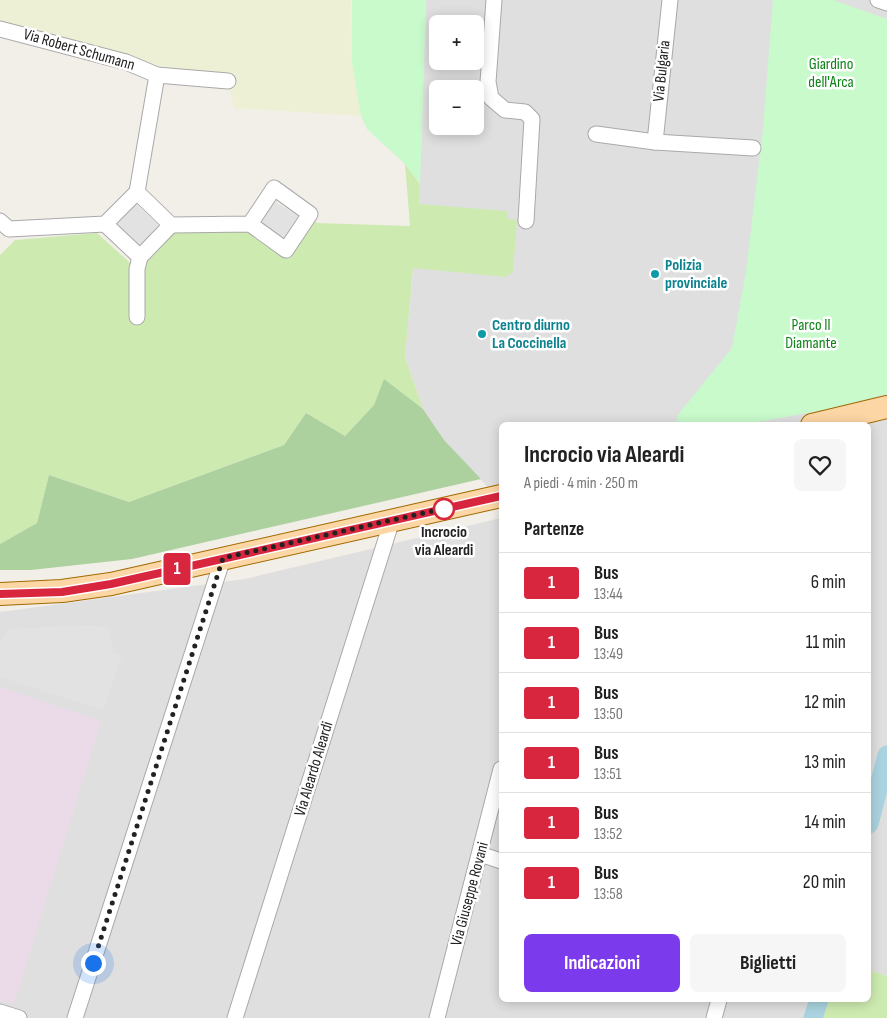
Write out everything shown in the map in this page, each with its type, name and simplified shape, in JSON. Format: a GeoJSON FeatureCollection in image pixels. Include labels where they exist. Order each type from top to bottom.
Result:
{"type":"FeatureCollection","features":[{"type":"Feature","properties":{"kind":"main road"},"geometry":{"type":"LineString","coordinates":[[824,422],[887,407]]}},
{"type":"Feature","properties":{"kind":"main road"},"geometry":{"type":"LineString","coordinates":[[0,594],[62,592],[111,584],[499,496]]}},
{"type":"Feature","properties":{"kind":"street"},"geometry":{"type":"LineString","coordinates":[[494,0],[488,82],[490,98],[504,110],[525,112],[532,119],[526,221]]}},
{"type":"Feature","properties":{"kind":"street","name":"Via Bulgaria"},"geometry":{"type":"LineString","coordinates":[[655,142],[670,0]]}},
{"type":"Feature","properties":{"kind":"street"},"geometry":{"type":"LineString","coordinates":[[878,0],[887,4]]}},
{"type":"Feature","properties":{"kind":"street","name":"Via Robert Schumann"},"geometry":{"type":"LineString","coordinates":[[0,29],[126,62],[158,75],[228,81]]}},
{"type":"Feature","properties":{"kind":"street"},"geometry":{"type":"LineString","coordinates":[[3,229],[105,224],[137,192],[158,75]]}},
{"type":"Feature","properties":{"kind":"street"},"geometry":{"type":"LineString","coordinates":[[596,134],[655,142],[753,148]]}},
{"type":"Feature","properties":{"kind":"street"},"geometry":{"type":"LineString","coordinates":[[137,192],[171,225],[250,224]]}},
{"type":"Feature","properties":{"kind":"street"},"geometry":{"type":"LineString","coordinates":[[105,224],[140,257]]}},
{"type":"Feature","properties":{"kind":"street"},"geometry":{"type":"LineString","coordinates":[[138,317],[137,269],[140,257],[171,225]]}},
{"type":"Feature","properties":{"kind":"street","name":"Via Aleardo Aleardi"},"geometry":{"type":"LineString","coordinates":[[236,1018],[392,520]]}},
{"type":"Feature","properties":{"kind":"street"},"geometry":{"type":"LineString","coordinates":[[75,1018],[223,558]]}},
{"type":"Feature","properties":{"kind":"street","name":"Via Giuseppe Rovani"},"geometry":{"type":"LineString","coordinates":[[437,1018],[499,777]]}},
{"type":"Feature","properties":{"kind":"street"},"geometry":{"type":"LineString","coordinates":[[480,854],[499,860]]}},
{"type":"Feature","properties":{"kind":"street"},"geometry":{"type":"LineString","coordinates":[[714,1018],[718,1002]]}},
{"type":"Feature","properties":{"kind":"street"},"geometry":{"type":"LineString","coordinates":[[0,1012],[19,1018]]}},
{"type":"Feature","properties":{"kind":"shaded area"},"geometry":{"type":"Polygon","coordinates":[[[426,0],[887,0],[887,976],[871,971],[871,422],[499,422],[499,503],[497,497],[444,440],[423,409],[405,357],[419,204],[426,0]]]}},
{"type":"Feature","properties":{"kind":"shaded area"},"geometry":{"type":"Polygon","coordinates":[[[274,201],[299,217],[285,238],[260,222],[274,201]]]}},
{"type":"Feature","properties":{"kind":"shaded area"},"geometry":{"type":"Polygon","coordinates":[[[136,204],[159,226],[140,246],[117,224],[136,204]]]}},
{"type":"Feature","properties":{"kind":"shaded area"},"geometry":{"type":"Polygon","coordinates":[[[499,518],[499,1002],[818,1002],[813,1018],[0,1018],[0,612],[245,579],[499,518]]]}},
{"type":"Feature","properties":{"kind":"shaded area"},"geometry":{"type":"Polygon","coordinates":[[[91,625],[110,629],[113,652],[122,656],[103,710],[0,677],[0,643],[8,629],[91,625]]]}},
{"type":"Feature","properties":{"kind":"shaded area"},"geometry":{"type":"Polygon","coordinates":[[[0,687],[101,721],[14,1004],[0,1001],[0,687]]]}},
{"type":"Feature","properties":{"kind":"green space"},"geometry":{"type":"Polygon","coordinates":[[[0,0],[351,0],[352,63],[361,116],[234,108],[228,81],[237,74],[165,67],[0,22],[0,0]]]}},
{"type":"Feature","properties":{"kind":"green space"},"geometry":{"type":"Polygon","coordinates":[[[352,0],[426,0],[420,184],[405,164],[367,129],[361,116],[352,63],[352,0]]]}},
{"type":"Feature","properties":{"kind":"green space","name":"Parco Il Diamante"},"geometry":{"type":"Polygon","coordinates":[[[773,0],[833,0],[887,19],[887,394],[828,409],[757,422],[677,422],[677,416],[732,348],[746,272],[763,129],[773,0]]]}},
{"type":"Feature","properties":{"kind":"green space"},"geometry":{"type":"Polygon","coordinates":[[[405,164],[420,184],[419,204],[507,211],[507,219],[517,220],[513,272],[506,277],[413,268],[405,357],[423,409],[384,380],[374,405],[345,436],[306,413],[284,445],[129,502],[49,475],[37,523],[0,544],[0,255],[15,240],[97,233],[137,269],[171,225],[250,224],[286,250],[310,214],[317,223],[410,226],[405,164]]]}},
{"type":"Feature","properties":{"kind":"green space"},"geometry":{"type":"Polygon","coordinates":[[[384,379],[423,409],[444,440],[481,479],[132,559],[31,570],[0,570],[0,544],[37,523],[49,475],[129,502],[284,445],[306,413],[345,436],[374,405],[384,379]]]}},
{"type":"Feature","properties":{"kind":"green space"},"geometry":{"type":"Polygon","coordinates":[[[871,971],[887,976],[887,1018],[813,1018],[818,1002],[871,1002],[871,971]]]}},
{"type":"Feature","properties":{"kind":"waterway"},"geometry":{"type":"LineString","coordinates":[[871,816],[887,755]]}},
{"type":"Feature","properties":{"kind":"waterway"},"geometry":{"type":"LineString","coordinates":[[813,1018],[818,1002]]}},
{"type":"Feature","properties":{"kind":"bus line","name":"1"},"geometry":{"type":"LineString","coordinates":[[0,594],[62,592],[111,584],[499,496]]}},
{"type":"Feature","properties":{"kind":"place","name":"Polizia provinciale"},"geometry":{"type":"Point","coordinates":[655,274]}},
{"type":"Feature","properties":{"kind":"place","name":"Centro diurno La Coccinella"},"geometry":{"type":"Point","coordinates":[482,334]}},
{"type":"Feature","properties":{"kind":"place","name":"Incrocio via Aleardi"},"geometry":{"type":"Point","coordinates":[444,509]}},
{"type":"Feature","properties":{"kind":"route"},"geometry":{"type":"LineString","coordinates":[[93,963],[223,558],[446,508],[444,509]]}},
{"type":"Feature","properties":{"kind":"park label","name":"Giardino dell'Arca"},"geometry":{"type":"Point","coordinates":[831,73]}}]}
